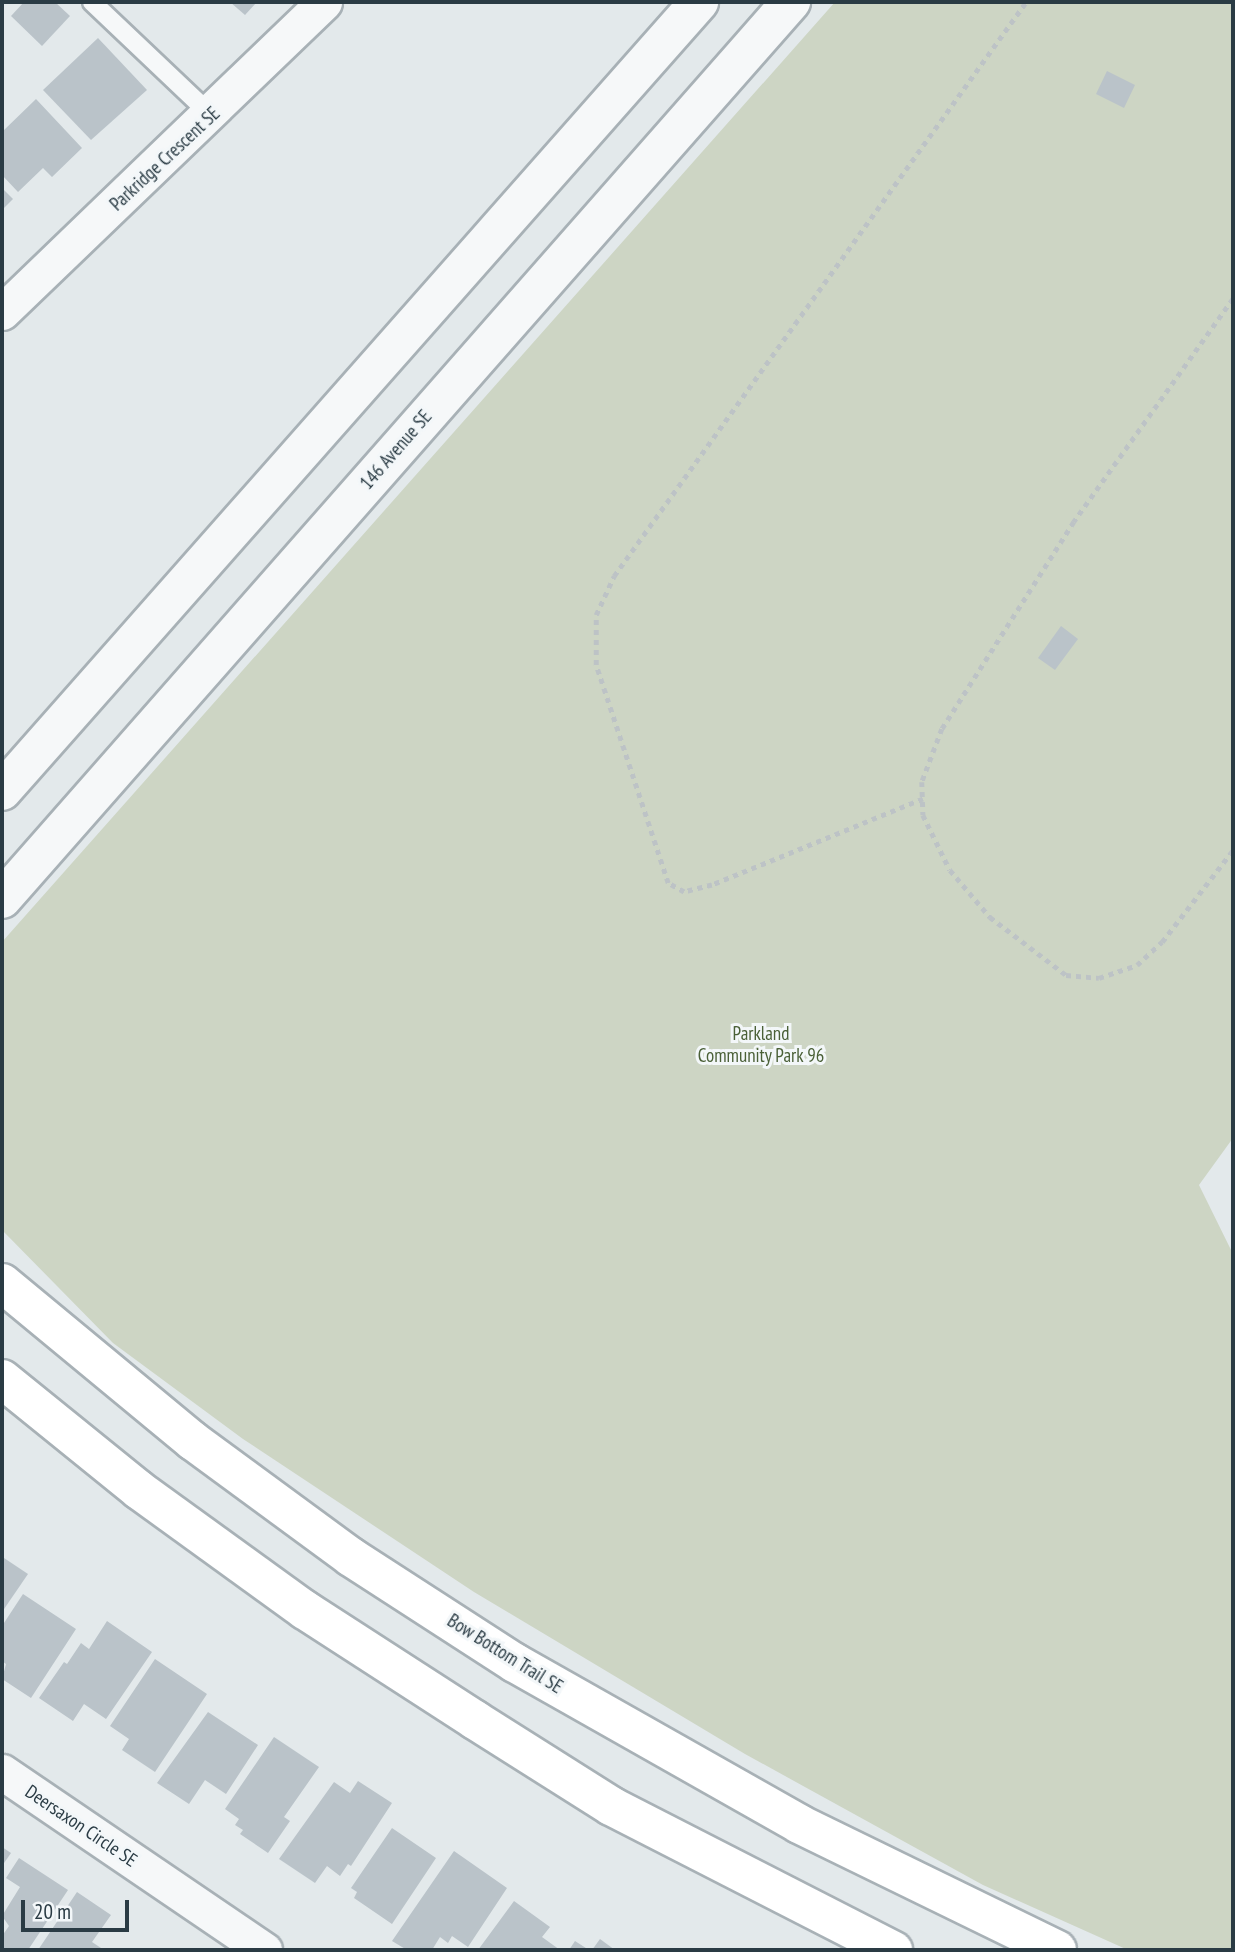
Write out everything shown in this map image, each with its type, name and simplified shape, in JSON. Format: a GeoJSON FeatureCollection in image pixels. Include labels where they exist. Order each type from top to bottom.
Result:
{"type":"FeatureCollection","features":[{"type":"Feature","properties":{"kind":"main road","name":"Bow Bottom Trail SE"},"geometry":{"type":"LineString","coordinates":[[2,1283],[193,1441],[351,1557],[515,1662],[799,1824],[1057,1950]]}},
{"type":"Feature","properties":{"kind":"main road"},"geometry":{"type":"LineString","coordinates":[[2,1379],[139,1490],[283,1594],[475,1720],[611,1806],[893,1950]]}},
{"type":"Feature","properties":{"kind":"street","name":"Parkridge Crescent SE"},"geometry":{"type":"LineString","coordinates":[[2,312],[211,115],[324,2]]}},
{"type":"Feature","properties":{"kind":"street"},"geometry":{"type":"LineString","coordinates":[[2,792],[699,2]]}},
{"type":"Feature","properties":{"kind":"street","name":"146 Avenue SE"},"geometry":{"type":"LineString","coordinates":[[2,899],[791,2]]}},
{"type":"Feature","properties":{"kind":"street","name":"Deersaxon Circle SE"},"geometry":{"type":"LineString","coordinates":[[2,1772],[264,1950]]}},
{"type":"Feature","properties":{"kind":"lane"},"geometry":{"type":"LineString","coordinates":[[92,2],[211,115]]}},
{"type":"Feature","properties":{"kind":"path"},"geometry":{"type":"LineString","coordinates":[[923,799],[712,885],[684,892],[668,883],[596,665],[596,615],[614,576],[1026,2]]}},
{"type":"Feature","properties":{"kind":"path"},"geometry":{"type":"LineString","coordinates":[[1233,299],[1074,522],[942,729],[922,782],[923,815],[950,870],[990,917],[1066,975],[1099,978],[1137,965],[1162,942],[1233,850]]}},
{"type":"Feature","properties":{"kind":"green space","name":"Parkland Community Park 96"},"geometry":{"type":"Polygon","coordinates":[[[835,2],[1233,2],[1233,1138],[1199,1185],[1233,1254],[1233,1950],[1128,1950],[983,1885],[745,1754],[474,1592],[243,1439],[113,1343],[2,1230],[2,942],[835,2]]]}},
{"type":"Feature","properties":{"kind":"building"},"geometry":{"type":"Polygon","coordinates":[[[24,2],[55,2],[70,16],[42,46],[11,16],[24,2]]]}},
{"type":"Feature","properties":{"kind":"building"},"geometry":{"type":"Polygon","coordinates":[[[230,2],[257,2],[245,15],[230,2]]]}},
{"type":"Feature","properties":{"kind":"building"},"geometry":{"type":"Polygon","coordinates":[[[98,38],[147,90],[91,140],[43,90],[98,38]]]}},
{"type":"Feature","properties":{"kind":"building"},"geometry":{"type":"Polygon","coordinates":[[[1107,71],[1135,85],[1124,108],[1096,94],[1107,71]]]}},
{"type":"Feature","properties":{"kind":"building"},"geometry":{"type":"Polygon","coordinates":[[[36,99],[82,148],[52,177],[43,168],[18,192],[2,175],[2,132],[36,99]]]}},
{"type":"Feature","properties":{"kind":"building"},"geometry":{"type":"Polygon","coordinates":[[[2,188],[13,199],[2,210],[2,188]]]}},
{"type":"Feature","properties":{"kind":"building"},"geometry":{"type":"Polygon","coordinates":[[[1061,626],[1078,639],[1055,670],[1038,658],[1061,626]]]}},
{"type":"Feature","properties":{"kind":"building"},"geometry":{"type":"Polygon","coordinates":[[[4,1558],[28,1574],[2,1612],[2,1561],[4,1558]]]}},
{"type":"Feature","properties":{"kind":"building"},"geometry":{"type":"Polygon","coordinates":[[[23,1594],[76,1629],[31,1698],[2,1679],[6,1664],[2,1661],[2,1626],[23,1594]]]}},
{"type":"Feature","properties":{"kind":"building"},"geometry":{"type":"Polygon","coordinates":[[[107,1621],[152,1652],[106,1719],[84,1704],[73,1721],[39,1698],[64,1662],[67,1664],[81,1643],[89,1649],[107,1621]]]}},
{"type":"Feature","properties":{"kind":"building"},"geometry":{"type":"Polygon","coordinates":[[[155,1659],[207,1694],[155,1772],[122,1750],[129,1739],[110,1726],[155,1659]]]}},
{"type":"Feature","properties":{"kind":"building"},"geometry":{"type":"Polygon","coordinates":[[[208,1712],[258,1745],[226,1794],[205,1780],[189,1804],[157,1783],[208,1712]]]}},
{"type":"Feature","properties":{"kind":"building"},"geometry":{"type":"Polygon","coordinates":[[[274,1737],[319,1767],[284,1817],[290,1821],[268,1853],[240,1834],[243,1830],[235,1825],[239,1819],[225,1809],[274,1737]]]}},
{"type":"Feature","properties":{"kind":"building"},"geometry":{"type":"Polygon","coordinates":[[[358,1781],[392,1803],[351,1866],[348,1864],[340,1876],[327,1866],[315,1883],[279,1859],[334,1782],[350,1793],[358,1781]]]}},
{"type":"Feature","properties":{"kind":"building"},"geometry":{"type":"Polygon","coordinates":[[[392,1828],[436,1858],[392,1924],[354,1898],[357,1892],[351,1888],[392,1828]]]}},
{"type":"Feature","properties":{"kind":"building"},"geometry":{"type":"Polygon","coordinates":[[[2,1847],[11,1853],[2,1866],[2,1847]]]}},
{"type":"Feature","properties":{"kind":"building"},"geometry":{"type":"Polygon","coordinates":[[[454,1851],[507,1888],[468,1947],[452,1936],[448,1943],[440,1937],[432,1950],[407,1950],[392,1941],[454,1851]]]}},
{"type":"Feature","properties":{"kind":"building"},"geometry":{"type":"Polygon","coordinates":[[[19,1858],[68,1890],[28,1950],[3,1950],[2,1936],[9,1926],[2,1916],[20,1887],[6,1878],[19,1858]]]}},
{"type":"Feature","properties":{"kind":"building"},"geometry":{"type":"Polygon","coordinates":[[[77,1892],[111,1915],[92,1942],[104,1950],[38,1950],[77,1892]]]}},
{"type":"Feature","properties":{"kind":"building"},"geometry":{"type":"Polygon","coordinates":[[[514,1901],[550,1927],[542,1937],[560,1950],[478,1950],[514,1901]]]}},
{"type":"Feature","properties":{"kind":"building"},"geometry":{"type":"Polygon","coordinates":[[[600,1939],[615,1950],[592,1950],[600,1939]]]}},
{"type":"Feature","properties":{"kind":"building"},"geometry":{"type":"Polygon","coordinates":[[[575,1941],[589,1950],[569,1950],[575,1941]]]}}]}
